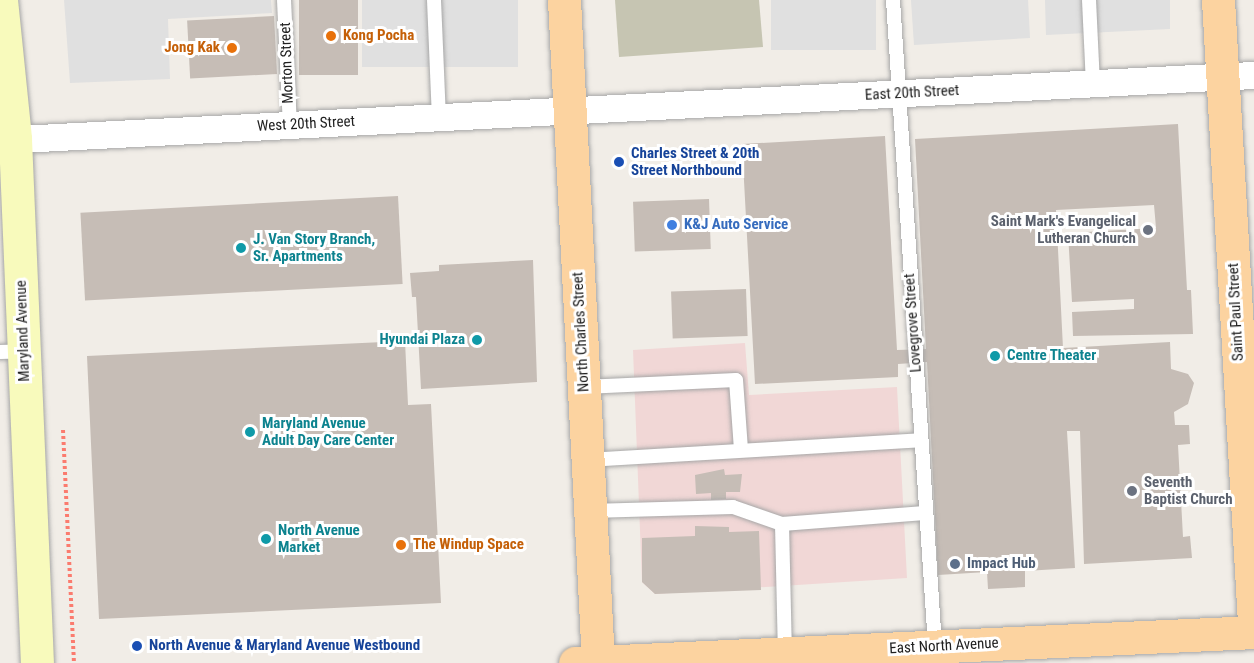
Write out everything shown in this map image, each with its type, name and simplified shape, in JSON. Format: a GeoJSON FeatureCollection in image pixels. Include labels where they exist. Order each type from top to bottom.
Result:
{"type":"FeatureCollection","features":[{"type":"Feature","properties":{"kind":"main road","name":"Maryland Avenue"},"geometry":{"type":"LineString","coordinates":[[1,0],[19,139],[12,352],[37,663]]}},
{"type":"Feature","properties":{"kind":"main road","name":"North Charles Street"},"geometry":{"type":"LineString","coordinates":[[564,0],[590,511],[591,663]]}},
{"type":"Feature","properties":{"kind":"main road","name":"Saint Paul Street"},"geometry":{"type":"LineString","coordinates":[[1218,0],[1254,623]]}},
{"type":"Feature","properties":{"kind":"main road","name":"East North Avenue"},"geometry":{"type":"LineString","coordinates":[[591,663],[1254,632]]}},
{"type":"Feature","properties":{"kind":"street","name":"East 20th Street"},"geometry":{"type":"LineString","coordinates":[[569,111],[1254,75]]}},
{"type":"Feature","properties":{"kind":"street","name":"West 20th Street"},"geometry":{"type":"LineString","coordinates":[[19,139],[569,111]]}},
{"type":"Feature","properties":{"kind":"lane","name":"Morton Street"},"geometry":{"type":"LineString","coordinates":[[284,0],[290,125]]}},
{"type":"Feature","properties":{"kind":"lane"},"geometry":{"type":"LineString","coordinates":[[434,0],[439,117]]}},
{"type":"Feature","properties":{"kind":"lane","name":"Lovegrove Street"},"geometry":{"type":"LineString","coordinates":[[893,0],[935,646]]}},
{"type":"Feature","properties":{"kind":"lane"},"geometry":{"type":"LineString","coordinates":[[1093,84],[1094,2]]}},
{"type":"Feature","properties":{"kind":"lane"},"geometry":{"type":"LineString","coordinates":[[584,387],[736,380],[741,450]]}},
{"type":"Feature","properties":{"kind":"lane"},"geometry":{"type":"LineString","coordinates":[[587,460],[920,440]]}},
{"type":"Feature","properties":{"kind":"lane"},"geometry":{"type":"LineString","coordinates":[[590,511],[733,507],[782,524],[925,513]]}},
{"type":"Feature","properties":{"kind":"lane"},"geometry":{"type":"LineString","coordinates":[[782,524],[785,654]]}},
{"type":"Feature","properties":{"kind":"shaded area"},"geometry":{"type":"Polygon","coordinates":[[[64,0],[271,0],[272,13],[168,19],[170,79],[70,83],[64,0]]]}},
{"type":"Feature","properties":{"kind":"shaded area"},"geometry":{"type":"Polygon","coordinates":[[[362,0],[518,0],[518,67],[362,67],[362,0]]]}},
{"type":"Feature","properties":{"kind":"shaded area"},"geometry":{"type":"Polygon","coordinates":[[[615,0],[759,0],[763,47],[619,57],[615,0]]]}},
{"type":"Feature","properties":{"kind":"shaded area"},"geometry":{"type":"Polygon","coordinates":[[[771,0],[876,0],[876,50],[771,50],[771,0]]]}},
{"type":"Feature","properties":{"kind":"shaded area"},"geometry":{"type":"Polygon","coordinates":[[[911,0],[1028,0],[1030,38],[914,45],[911,0]]]}},
{"type":"Feature","properties":{"kind":"shaded area"},"geometry":{"type":"Polygon","coordinates":[[[1045,0],[1170,0],[1170,29],[1046,35],[1045,0]]]}},
{"type":"Feature","properties":{"kind":"shaded area"},"geometry":{"type":"Polygon","coordinates":[[[745,343],[749,395],[897,387],[907,578],[655,594],[642,582],[633,350],[745,343]]]}},
{"type":"Feature","properties":{"kind":"building","name":"Kong Pocha"},"geometry":{"type":"Polygon","coordinates":[[[299,0],[358,0],[358,75],[299,75],[299,0]]]}},
{"type":"Feature","properties":{"kind":"building","name":"Jong Kak"},"geometry":{"type":"Polygon","coordinates":[[[274,16],[277,74],[190,78],[187,21],[274,16]]]}},
{"type":"Feature","properties":{"kind":"building"},"geometry":{"type":"Polygon","coordinates":[[[1178,124],[1187,290],[1191,290],[1193,334],[1073,336],[1072,312],[1134,309],[1134,299],[1072,302],[1068,233],[1156,228],[1154,205],[1056,210],[1063,348],[1170,342],[1171,369],[1188,374],[1194,383],[1188,404],[1174,412],[1175,425],[1189,425],[1190,444],[1178,445],[1183,537],[1190,536],[1192,558],[1084,564],[1080,431],[1067,431],[1075,568],[1025,571],[1025,587],[988,589],[987,572],[938,575],[927,362],[898,364],[898,377],[755,384],[742,144],[885,136],[897,350],[926,349],[915,139],[1178,124]]]}},
{"type":"Feature","properties":{"kind":"building","name":"J. Van Story Branch, Sr. Apartments"},"geometry":{"type":"Polygon","coordinates":[[[398,196],[403,284],[85,301],[80,213],[398,196]]]}},
{"type":"Feature","properties":{"kind":"building","name":"K&J Auto Service"},"geometry":{"type":"Polygon","coordinates":[[[709,199],[711,249],[635,252],[633,202],[709,199]]]}},
{"type":"Feature","properties":{"kind":"building","name":"Hyundai Plaza"},"geometry":{"type":"Polygon","coordinates":[[[533,260],[537,382],[421,389],[416,297],[412,297],[410,273],[439,271],[439,265],[533,260]]]}},
{"type":"Feature","properties":{"kind":"building"},"geometry":{"type":"Polygon","coordinates":[[[746,289],[748,336],[673,339],[671,292],[746,289]]]}},
{"type":"Feature","properties":{"kind":"building"},"geometry":{"type":"Polygon","coordinates":[[[405,341],[408,405],[431,404],[441,603],[99,619],[87,356],[405,341]]]}},
{"type":"Feature","properties":{"kind":"building"},"geometry":{"type":"Polygon","coordinates":[[[724,469],[725,475],[742,474],[740,492],[726,492],[726,499],[711,500],[711,493],[696,494],[695,475],[724,469]]]}},
{"type":"Feature","properties":{"kind":"building"},"geometry":{"type":"Polygon","coordinates":[[[695,526],[729,527],[729,532],[759,531],[761,590],[655,594],[642,582],[642,538],[695,536],[695,526]]]}},
{"type":"Feature","properties":{"kind":"place","name":"Kong Pocha"},"geometry":{"type":"Point","coordinates":[331,36]}},
{"type":"Feature","properties":{"kind":"place","name":"Jong Kak"},"geometry":{"type":"Point","coordinates":[232,48]}},
{"type":"Feature","properties":{"kind":"place","name":"Charles Street & 20th Street Northbound"},"geometry":{"type":"Point","coordinates":[619,162]}},
{"type":"Feature","properties":{"kind":"place","name":"K&J Auto Service"},"geometry":{"type":"Point","coordinates":[672,225]}},
{"type":"Feature","properties":{"kind":"place","name":"Saint Mark's Evangelical Lutheran Church"},"geometry":{"type":"Point","coordinates":[1148,230]}},
{"type":"Feature","properties":{"kind":"place","name":"J. Van Story Branch, Sr. Apartments"},"geometry":{"type":"Point","coordinates":[241,248]}},
{"type":"Feature","properties":{"kind":"place","name":"Hyundai Plaza"},"geometry":{"type":"Point","coordinates":[477,340]}},
{"type":"Feature","properties":{"kind":"place","name":"Centre Theater"},"geometry":{"type":"Point","coordinates":[995,356]}},
{"type":"Feature","properties":{"kind":"place","name":"Maryland Avenue Adult Day Care Center"},"geometry":{"type":"Point","coordinates":[250,432]}},
{"type":"Feature","properties":{"kind":"place","name":"Seventh Baptist Church"},"geometry":{"type":"Point","coordinates":[1132,491]}},
{"type":"Feature","properties":{"kind":"place","name":"North Avenue Market"},"geometry":{"type":"Point","coordinates":[266,539]}},
{"type":"Feature","properties":{"kind":"place","name":"The Windup Space"},"geometry":{"type":"Point","coordinates":[401,545]}},
{"type":"Feature","properties":{"kind":"place","name":"Impact Hub"},"geometry":{"type":"Point","coordinates":[955,564]}},
{"type":"Feature","properties":{"kind":"place","name":"North Avenue & Maryland Avenue Westbound"},"geometry":{"type":"Point","coordinates":[137,646]}}]}
